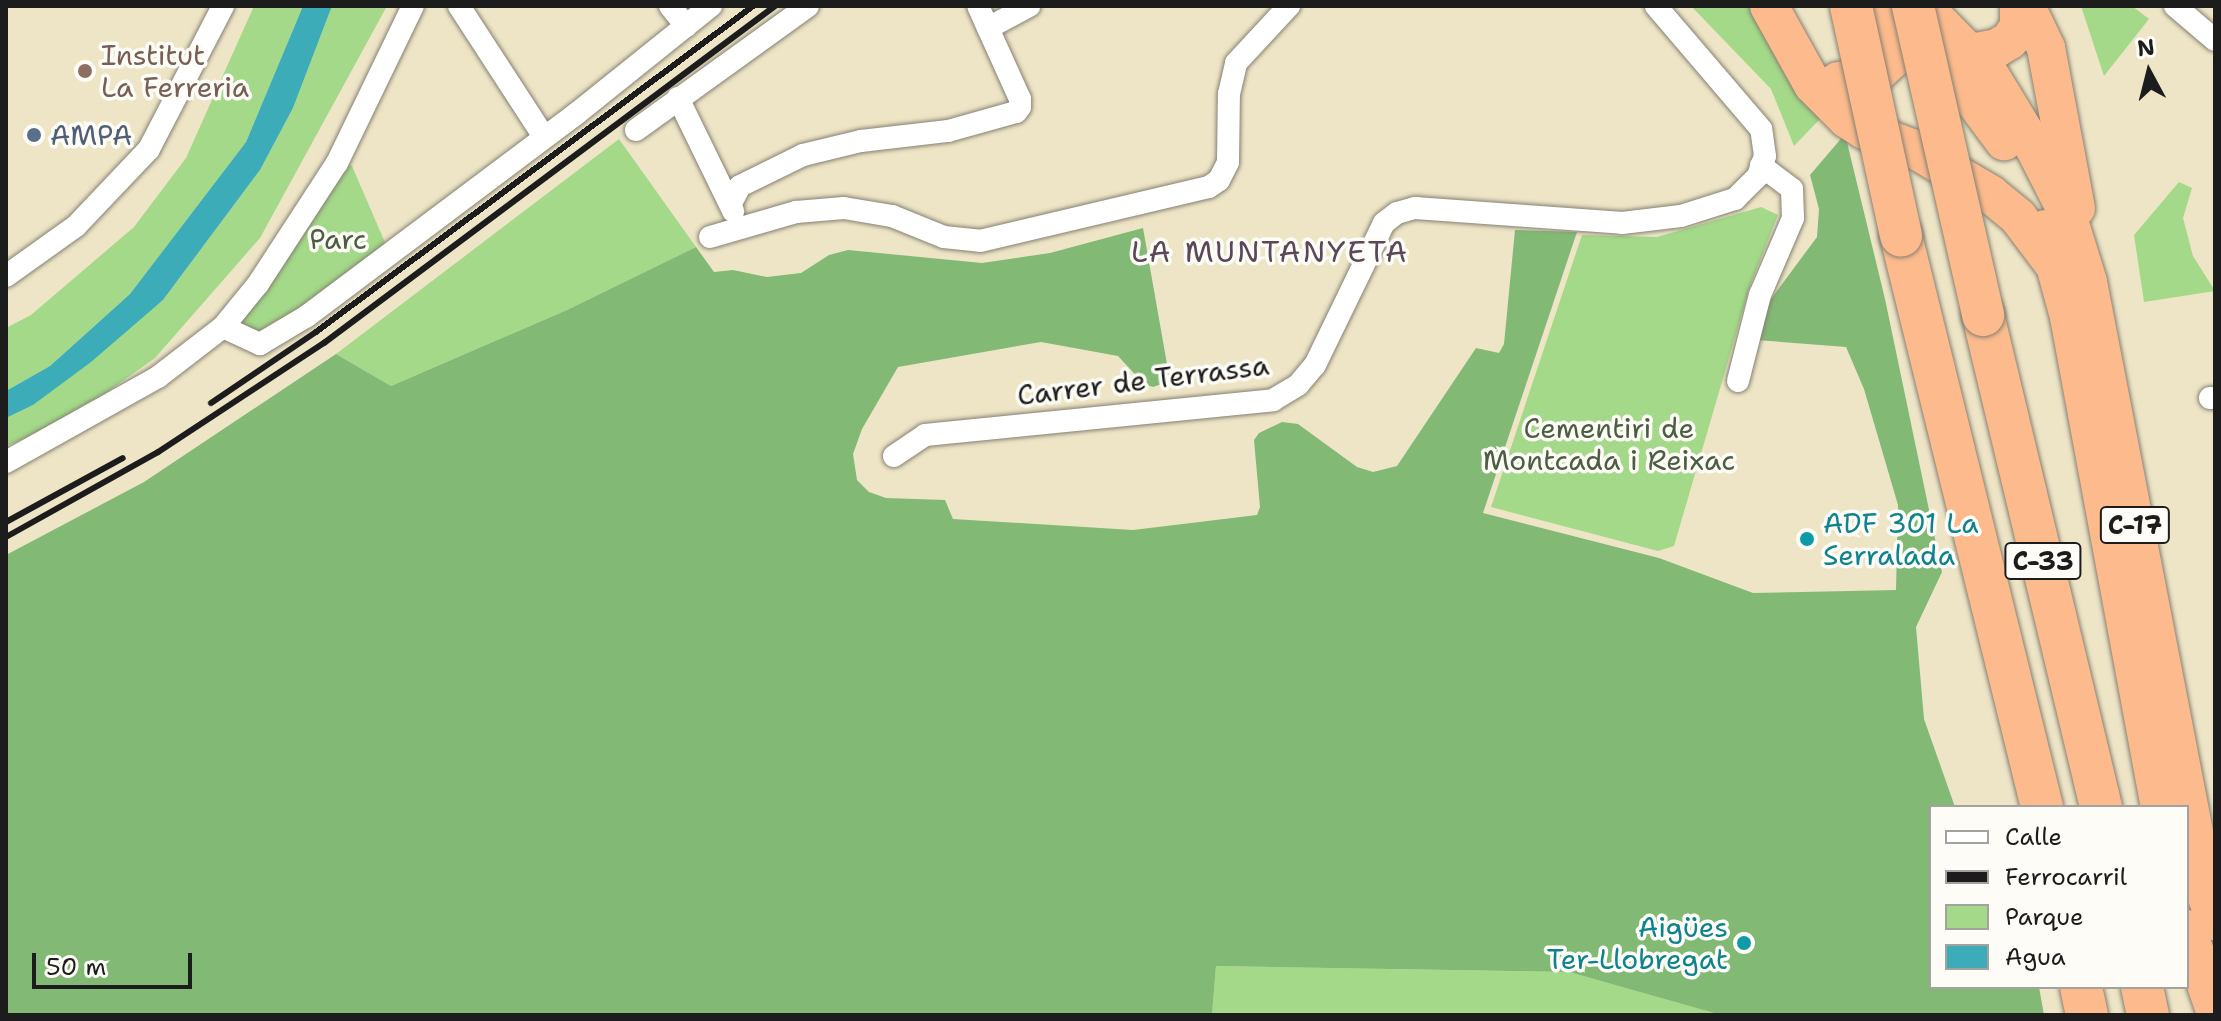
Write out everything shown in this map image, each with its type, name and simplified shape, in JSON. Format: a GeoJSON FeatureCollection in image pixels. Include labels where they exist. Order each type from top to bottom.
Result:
{"type":"FeatureCollection","features":[{"type":"Feature","properties":{"kind":"highway"},"geometry":{"type":"LineString","coordinates":[[1769,6],[1813,85],[1847,119],[1864,130],[1912,148],[1998,200],[2072,275]]}},
{"type":"Feature","properties":{"kind":"highway"},"geometry":{"type":"LineString","coordinates":[[1971,53],[1997,48],[2010,40],[2019,26],[2019,6]]}},
{"type":"Feature","properties":{"kind":"highway"},"geometry":{"type":"LineString","coordinates":[[2026,6],[2039,27],[2056,91],[2072,275]]}},
{"type":"Feature","properties":{"kind":"highway"},"geometry":{"type":"LineString","coordinates":[[1796,54],[1831,79],[1848,81],[1874,76],[1896,56],[1898,31],[1892,7]]}},
{"type":"Feature","properties":{"kind":"highway","name":"C-17"},"geometry":{"type":"LineString","coordinates":[[1892,7],[1971,53],[1988,72],[2035,149],[2065,208],[2072,275],[2160,805]]}},
{"type":"Feature","properties":{"kind":"highway","name":"C-17"},"geometry":{"type":"LineString","coordinates":[[1892,7],[1951,70],[2008,147],[2072,275],[2187,805]]}},
{"type":"Feature","properties":{"kind":"highway","name":"C-33"},"geometry":{"type":"LineString","coordinates":[[1892,7],[1901,236],[2042,805]]}},
{"type":"Feature","properties":{"kind":"highway","name":"C-33"},"geometry":{"type":"LineString","coordinates":[[1892,7],[1983,315],[2101,805]]}},
{"type":"Feature","properties":{"kind":"highway","name":"C-17"},"geometry":{"type":"LineString","coordinates":[[2189,815],[2215,922]]}},
{"type":"Feature","properties":{"kind":"highway"},"geometry":{"type":"LineString","coordinates":[[2189,935],[2215,1011]]}},
{"type":"Feature","properties":{"kind":"highway"},"geometry":{"type":"LineString","coordinates":[[2081,989],[2087,1015]]}},
{"type":"Feature","properties":{"kind":"highway"},"geometry":{"type":"LineString","coordinates":[[2142,989],[2148,1015]]}},
{"type":"Feature","properties":{"kind":"street"},"geometry":{"type":"LineString","coordinates":[[6,276],[76,226],[149,149],[223,6]]}},
{"type":"Feature","properties":{"kind":"street"},"geometry":{"type":"LineString","coordinates":[[6,462],[158,377],[223,327],[258,284],[337,163],[413,6]]}},
{"type":"Feature","properties":{"kind":"street"},"geometry":{"type":"LineString","coordinates":[[459,6],[544,137]]}},
{"type":"Feature","properties":{"kind":"street"},"geometry":{"type":"LineString","coordinates":[[670,6],[686,26]]}},
{"type":"Feature","properties":{"kind":"street"},"geometry":{"type":"LineString","coordinates":[[223,327],[260,344],[295,323],[544,137],[711,6]]}},
{"type":"Feature","properties":{"kind":"street"},"geometry":{"type":"LineString","coordinates":[[636,130],[808,6]]}},
{"type":"Feature","properties":{"kind":"street"},"geometry":{"type":"LineString","coordinates":[[731,203],[740,186],[803,155],[861,141],[948,131],[1016,112],[1020,107],[978,6]]}},
{"type":"Feature","properties":{"kind":"street"},"geometry":{"type":"LineString","coordinates":[[988,28],[1029,6]]}},
{"type":"Feature","properties":{"kind":"street"},"geometry":{"type":"LineString","coordinates":[[710,237],[796,212],[844,208],[892,216],[944,237],[980,241],[1001,239],[1209,187],[1219,180],[1228,162],[1229,94],[1236,63],[1247,47],[1289,6]]}},
{"type":"Feature","properties":{"kind":"street"},"geometry":{"type":"LineString","coordinates":[[1656,6],[1761,129],[1765,156],[1761,166],[1792,189],[1793,218],[1764,283],[1738,381]]}},
{"type":"Feature","properties":{"kind":"street"},"geometry":{"type":"LineString","coordinates":[[2175,6],[2215,40]]}},
{"type":"Feature","properties":{"kind":"street"},"geometry":{"type":"LineString","coordinates":[[678,98],[735,214],[749,224]]}},
{"type":"Feature","properties":{"kind":"street","name":"Carrer de Terrassa"},"geometry":{"type":"LineString","coordinates":[[894,456],[925,435],[1273,400],[1298,385],[1315,365],[1384,223],[1397,213],[1415,208],[1622,223],[1681,216],[1735,199],[1758,176],[1761,166]]}},
{"type":"Feature","properties":{"kind":"green space"},"geometry":{"type":"Polygon","coordinates":[[[254,6],[303,6],[246,142],[130,294],[50,366],[6,391],[6,328],[31,315],[134,227],[186,158],[254,6]]]}},
{"type":"Feature","properties":{"kind":"green space"},"geometry":{"type":"Polygon","coordinates":[[[332,6],[387,6],[260,238],[155,358],[66,421],[6,446],[6,418],[33,405],[163,300],[260,170],[293,108],[332,6]]]}},
{"type":"Feature","properties":{"kind":"green space"},"geometry":{"type":"Polygon","coordinates":[[[1691,6],[1753,6],[1820,119],[1794,146],[1771,89],[1691,6]]]}},
{"type":"Feature","properties":{"kind":"green space"},"geometry":{"type":"Polygon","coordinates":[[[2081,6],[2132,6],[2149,19],[2104,76],[2081,6]]]}},
{"type":"Feature","properties":{"kind":"green space"},"geometry":{"type":"Polygon","coordinates":[[[1845,134],[1885,299],[1942,572],[1916,627],[1924,719],[1954,805],[1929,805],[1929,989],[2039,989],[2044,1015],[1721,1015],[1569,972],[1216,966],[1212,1015],[6,1015],[6,555],[144,482],[336,354],[391,386],[567,310],[696,247],[714,272],[733,270],[767,277],[801,273],[829,255],[848,250],[982,263],[1050,253],[1143,228],[1170,381],[1153,387],[1144,384],[1118,356],[1041,342],[898,367],[862,429],[853,454],[857,480],[869,492],[886,498],[945,500],[953,519],[1133,530],[1257,515],[1260,507],[1254,440],[1259,433],[1282,422],[1298,424],[1357,467],[1373,472],[1397,466],[1476,348],[1499,353],[1504,344],[1515,230],[1577,232],[1483,513],[1659,558],[1753,593],[1896,590],[1898,505],[1864,389],[1846,347],[1756,340],[1771,299],[1817,237],[1819,209],[1810,175],[1845,134]]]}},
{"type":"Feature","properties":{"kind":"green space"},"geometry":{"type":"Polygon","coordinates":[[[619,139],[696,247],[567,310],[391,386],[336,354],[619,139]]]}},
{"type":"Feature","properties":{"kind":"green space","name":"Parc"},"geometry":{"type":"Polygon","coordinates":[[[337,163],[352,166],[390,254],[260,344],[223,327],[337,163]]]}},
{"type":"Feature","properties":{"kind":"green space"},"geometry":{"type":"Polygon","coordinates":[[[2179,182],[2192,188],[2183,218],[2193,256],[2215,291],[2144,302],[2134,235],[2179,182]]]}},
{"type":"Feature","properties":{"kind":"green space","name":"Cementiri de Montcada i Reixac"},"geometry":{"type":"Polygon","coordinates":[[[1761,207],[1778,215],[1750,286],[1674,546],[1658,551],[1491,507],[1582,235],[1657,237],[1761,207]]]}},
{"type":"Feature","properties":{"kind":"green space"},"geometry":{"type":"Polygon","coordinates":[[[1216,966],[1569,972],[1721,1015],[1212,1015],[1216,966]]]}},
{"type":"Feature","properties":{"kind":"water"},"geometry":{"type":"Polygon","coordinates":[[[303,6],[332,6],[293,108],[260,170],[163,300],[91,362],[33,405],[6,418],[6,391],[50,366],[130,294],[246,142],[303,6]]]}},
{"type":"Feature","properties":{"kind":"railway"},"geometry":{"type":"LineString","coordinates":[[211,403],[316,332],[753,6]]}},
{"type":"Feature","properties":{"kind":"railway"},"geometry":{"type":"LineString","coordinates":[[6,537],[158,452],[324,343],[775,6]]}},
{"type":"Feature","properties":{"kind":"railway"},"geometry":{"type":"LineString","coordinates":[[6,522],[123,458]]}},
{"type":"Feature","properties":{"kind":"place","name":"Institut La Ferreria"},"geometry":{"type":"Point","coordinates":[85,71]}},
{"type":"Feature","properties":{"kind":"place","name":"AMPA"},"geometry":{"type":"Point","coordinates":[34,135]}},
{"type":"Feature","properties":{"kind":"place","name":"ADF 301 La Serralada"},"geometry":{"type":"Point","coordinates":[1807,539]}},
{"type":"Feature","properties":{"kind":"place","name":"Aigües Ter-Llobregat"},"geometry":{"type":"Point","coordinates":[1744,943]}},
{"type":"Feature","properties":{"kind":"district","name":"LA MUNTANYETA"},"geometry":{"type":"Point","coordinates":[1270,252]}}]}
